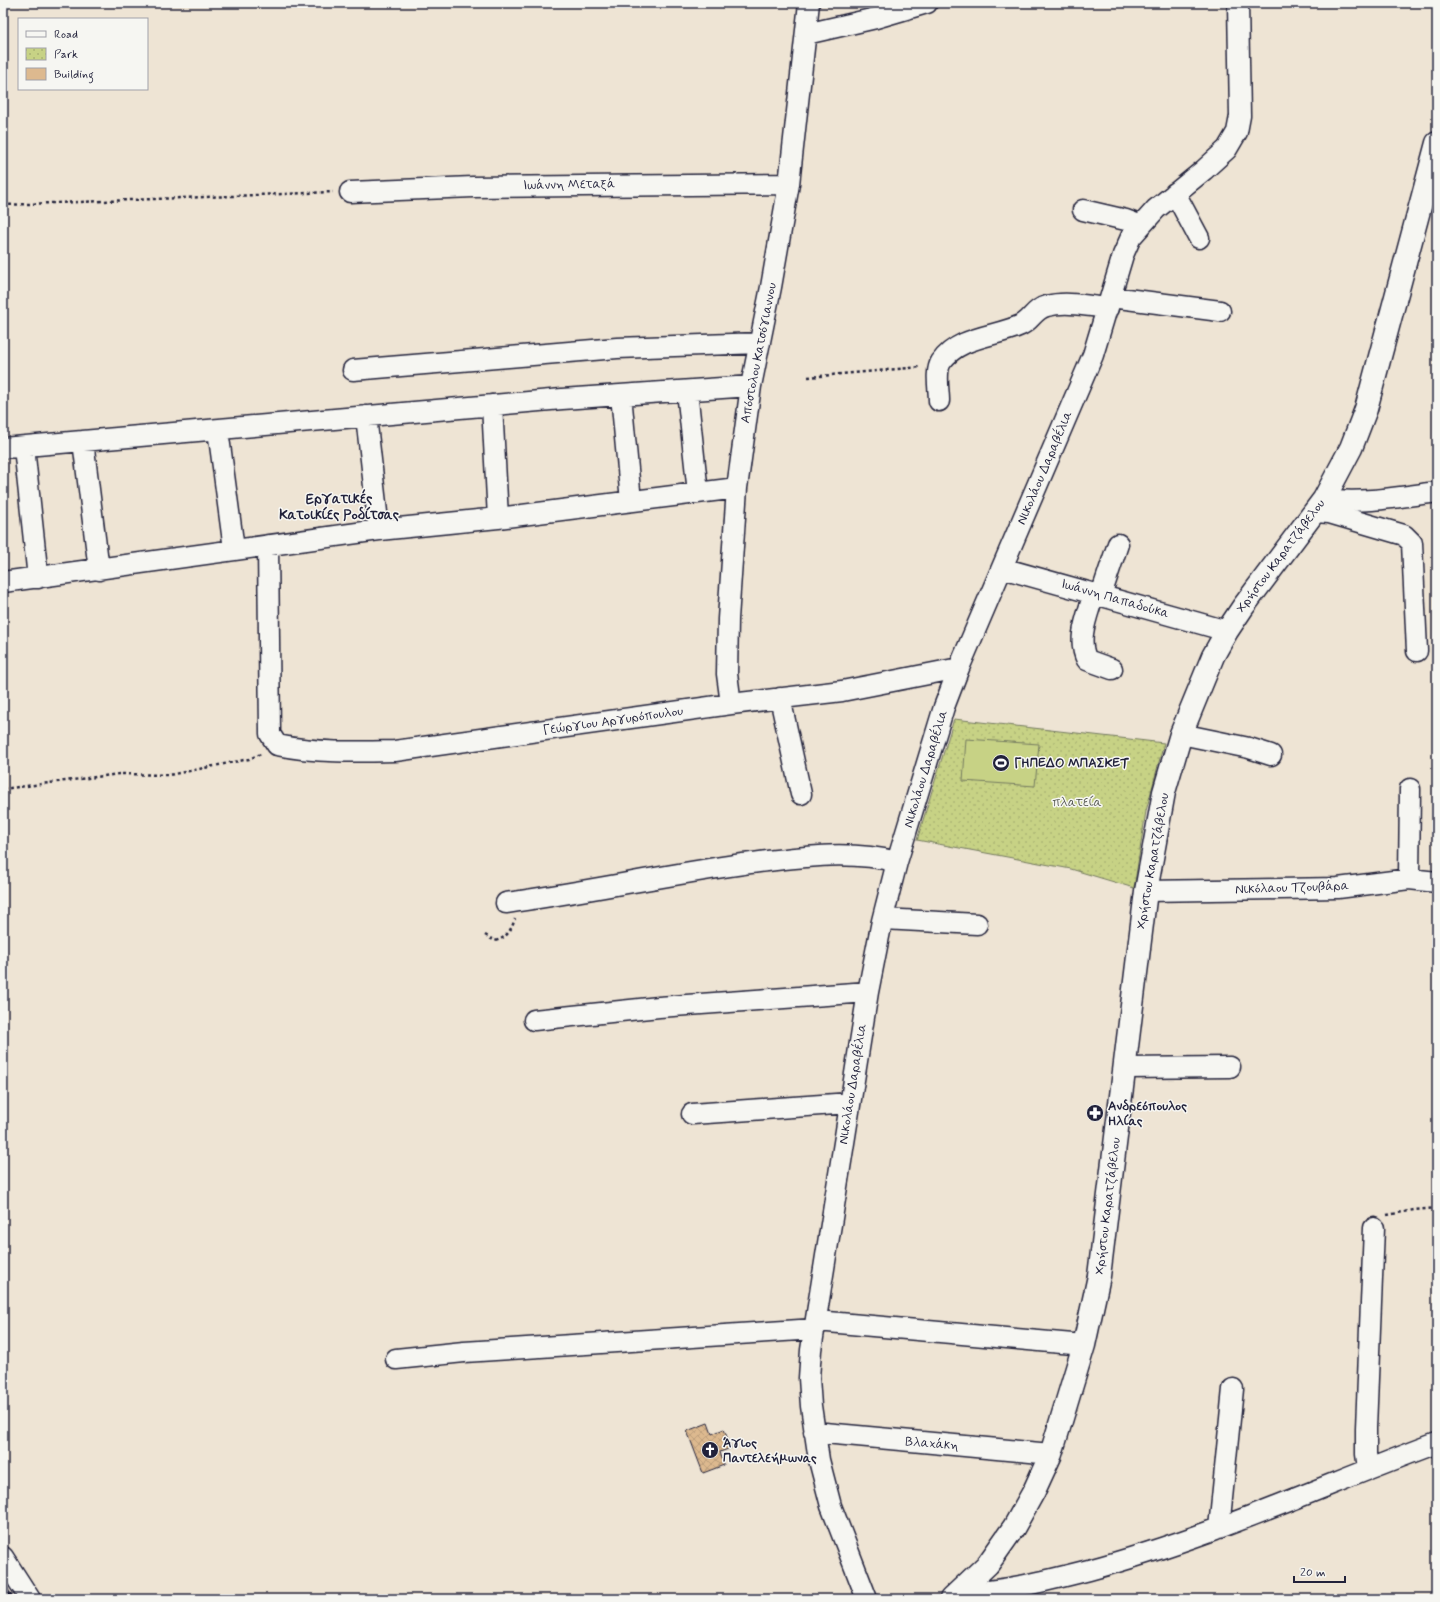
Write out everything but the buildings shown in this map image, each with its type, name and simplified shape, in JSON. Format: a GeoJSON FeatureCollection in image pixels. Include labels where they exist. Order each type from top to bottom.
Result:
{"type":"FeatureCollection","features":[{"type":"Feature","properties":{"kind":"street","name":"Απόστολου Κατσόγιαννου"},"geometry":{"type":"LineString","coordinates":[[731,704],[727,674],[728,619],[737,488],[750,386],[760,343],[789,184],[806,34],[808,3]]}},
{"type":"Feature","properties":{"kind":"street"},"geometry":{"type":"LineString","coordinates":[[806,34],[876,18],[927,3]]}},
{"type":"Feature","properties":{"kind":"street","name":"Νικολάου Δαραβέλια"},"geometry":{"type":"LineString","coordinates":[[867,1599],[831,1506],[819,1460],[814,1432],[809,1378],[850,1103],[868,992],[883,919],[897,862],[944,707],[959,668],[1093,355],[1131,237],[1139,226],[1220,156],[1231,144],[1237,132],[1240,116],[1238,3]]}},
{"type":"Feature","properties":{"kind":"street","name":"Χρήστου Καρατζάβελου"},"geometry":{"type":"LineString","coordinates":[[954,1596],[988,1564],[1014,1526],[1034,1491],[1051,1454],[1084,1345],[1099,1276],[1146,891],[1164,792],[1181,734],[1213,656],[1227,632],[1242,607],[1320,505],[1351,448],[1366,409],[1437,143]]}},
{"type":"Feature","properties":{"kind":"street","name":"Ιωάννη Μεταξά"},"geometry":{"type":"LineString","coordinates":[[350,192],[481,186],[789,184]]}},
{"type":"Feature","properties":{"kind":"street"},"geometry":{"type":"LineString","coordinates":[[1175,194],[1199,238]]}},
{"type":"Feature","properties":{"kind":"street"},"geometry":{"type":"LineString","coordinates":[[1083,210],[1126,220],[1139,226]]}},
{"type":"Feature","properties":{"kind":"street"},"geometry":{"type":"LineString","coordinates":[[939,401],[938,375],[941,362],[951,352],[968,342],[987,334],[1022,325],[1030,319],[1037,309],[1047,305],[1109,302],[1220,311]]}},
{"type":"Feature","properties":{"kind":"street"},"geometry":{"type":"LineString","coordinates":[[353,370],[617,348],[760,343]]}},
{"type":"Feature","properties":{"kind":"street"},"geometry":{"type":"LineString","coordinates":[[3,448],[492,405],[750,386]]}},
{"type":"Feature","properties":{"kind":"street"},"geometry":{"type":"LineString","coordinates":[[687,391],[698,493]]}},
{"type":"Feature","properties":{"kind":"street"},"geometry":{"type":"LineString","coordinates":[[621,396],[631,501]]}},
{"type":"Feature","properties":{"kind":"street"},"geometry":{"type":"LineString","coordinates":[[492,405],[498,518]]}},
{"type":"Feature","properties":{"kind":"street"},"geometry":{"type":"LineString","coordinates":[[366,416],[379,530]]}},
{"type":"Feature","properties":{"kind":"street"},"geometry":{"type":"LineString","coordinates":[[218,430],[234,549]]}},
{"type":"Feature","properties":{"kind":"street"},"geometry":{"type":"LineString","coordinates":[[83,441],[99,570]]}},
{"type":"Feature","properties":{"kind":"street"},"geometry":{"type":"LineString","coordinates":[[24,446],[38,578]]}},
{"type":"Feature","properties":{"kind":"street"},"geometry":{"type":"LineString","coordinates":[[3,582],[99,570],[234,549],[379,530],[498,518],[737,488]]}},
{"type":"Feature","properties":{"kind":"street"},"geometry":{"type":"LineString","coordinates":[[1320,505],[1342,501],[1374,501],[1437,492]]}},
{"type":"Feature","properties":{"kind":"street"},"geometry":{"type":"LineString","coordinates":[[1320,505],[1330,514],[1404,535],[1412,543],[1417,651]]}},
{"type":"Feature","properties":{"kind":"street"},"geometry":{"type":"LineString","coordinates":[[1112,668],[1087,660],[1082,650],[1082,634],[1118,544]]}},
{"type":"Feature","properties":{"kind":"street"},"geometry":{"type":"LineString","coordinates":[[268,545],[274,740]]}},
{"type":"Feature","properties":{"kind":"street","name":"Ιωάννη Παπαδούκα"},"geometry":{"type":"LineString","coordinates":[[1002,568],[1098,594],[1227,632]]}},
{"type":"Feature","properties":{"kind":"street","name":"Γεώργιου Αργυρόπουλου"},"geometry":{"type":"LineString","coordinates":[[274,740],[294,749],[395,751],[731,704],[842,691],[959,668]]}},
{"type":"Feature","properties":{"kind":"street"},"geometry":{"type":"LineString","coordinates":[[780,698],[801,794]]}},
{"type":"Feature","properties":{"kind":"street"},"geometry":{"type":"LineString","coordinates":[[1181,734],[1249,748],[1271,755]]}},
{"type":"Feature","properties":{"kind":"street"},"geometry":{"type":"LineString","coordinates":[[1410,790],[1410,880]]}},
{"type":"Feature","properties":{"kind":"street"},"geometry":{"type":"LineString","coordinates":[[513,902],[669,874],[816,856],[852,856],[885,859],[897,862]]}},
{"type":"Feature","properties":{"kind":"street","name":"Νικόλαου Τζουβάρα"},"geometry":{"type":"LineString","coordinates":[[1146,891],[1338,888],[1410,880],[1437,882]]}},
{"type":"Feature","properties":{"kind":"street"},"geometry":{"type":"LineString","coordinates":[[883,919],[977,924]]}},
{"type":"Feature","properties":{"kind":"street"},"geometry":{"type":"LineString","coordinates":[[534,1020],[659,1007],[868,992]]}},
{"type":"Feature","properties":{"kind":"street"},"geometry":{"type":"LineString","coordinates":[[1125,1068],[1230,1067]]}},
{"type":"Feature","properties":{"kind":"street"},"geometry":{"type":"LineString","coordinates":[[692,1114],[850,1103]]}},
{"type":"Feature","properties":{"kind":"street"},"geometry":{"type":"LineString","coordinates":[[1368,1468],[1366,1454],[1366,1428],[1374,1228]]}},
{"type":"Feature","properties":{"kind":"street"},"geometry":{"type":"LineString","coordinates":[[396,1359],[464,1352],[816,1325],[1084,1345]]}},
{"type":"Feature","properties":{"kind":"street"},"geometry":{"type":"LineString","coordinates":[[1219,1528],[1233,1389]]}},
{"type":"Feature","properties":{"kind":"street","name":"Βλαχάκη"},"geometry":{"type":"LineString","coordinates":[[814,1432],[1051,1454]]}},
{"type":"Feature","properties":{"kind":"street"},"geometry":{"type":"LineString","coordinates":[[954,1596],[986,1592],[1061,1577],[1124,1560],[1254,1516],[1368,1468],[1437,1443]]}},
{"type":"Feature","properties":{"kind":"street"},"geometry":{"type":"LineString","coordinates":[[3,1557],[30,1599]]}},
{"type":"Feature","properties":{"kind":"path"},"geometry":{"type":"LineString","coordinates":[[3,205],[350,192]]}},
{"type":"Feature","properties":{"kind":"path"},"geometry":{"type":"LineString","coordinates":[[808,377],[924,367],[941,362]]}},
{"type":"Feature","properties":{"kind":"path"},"geometry":{"type":"LineString","coordinates":[[3,789],[119,774],[169,775],[249,759],[274,740]]}},
{"type":"Feature","properties":{"kind":"path"},"geometry":{"type":"LineString","coordinates":[[485,935],[495,941],[503,939],[510,931],[513,902]]}},
{"type":"Feature","properties":{"kind":"path"},"geometry":{"type":"LineString","coordinates":[[1374,1228],[1382,1217],[1394,1213],[1437,1208]]}},
{"type":"Feature","properties":{"kind":"green space","name":"πλατεία"},"geometry":{"type":"Polygon","coordinates":[[[954,719],[1164,743],[1146,811],[1134,888],[1071,869],[917,840],[954,719]]]}},
{"type":"Feature","properties":{"kind":"green space","name":"ΓΗΠΕΔΟ ΜΠΑΣΚΕΤ"},"geometry":{"type":"Polygon","coordinates":[[[966,739],[1039,744],[1035,786],[963,781],[966,739]]]}},
{"type":"Feature","properties":{"kind":"railway"},"geometry":{"type":"LineString","coordinates":[[3,1585],[12,1599]]}},
{"type":"Feature","properties":{"kind":"place","name":"ΓΗΠΕΔΟ ΜΠΑΣΚΕΤ"},"geometry":{"type":"Point","coordinates":[1001,763]}},
{"type":"Feature","properties":{"kind":"place","name":"Ανδρεόπουλος Ηλίας"},"geometry":{"type":"Point","coordinates":[1095,1113]}},
{"type":"Feature","properties":{"kind":"place","name":"Άγιος Παντελεήμωνας"},"geometry":{"type":"Point","coordinates":[710,1450]}},
{"type":"Feature","properties":{"kind":"district","name":"Εργατικές Κατοικίες Ροδίτσας"},"geometry":{"type":"Point","coordinates":[339,508]}}]}
